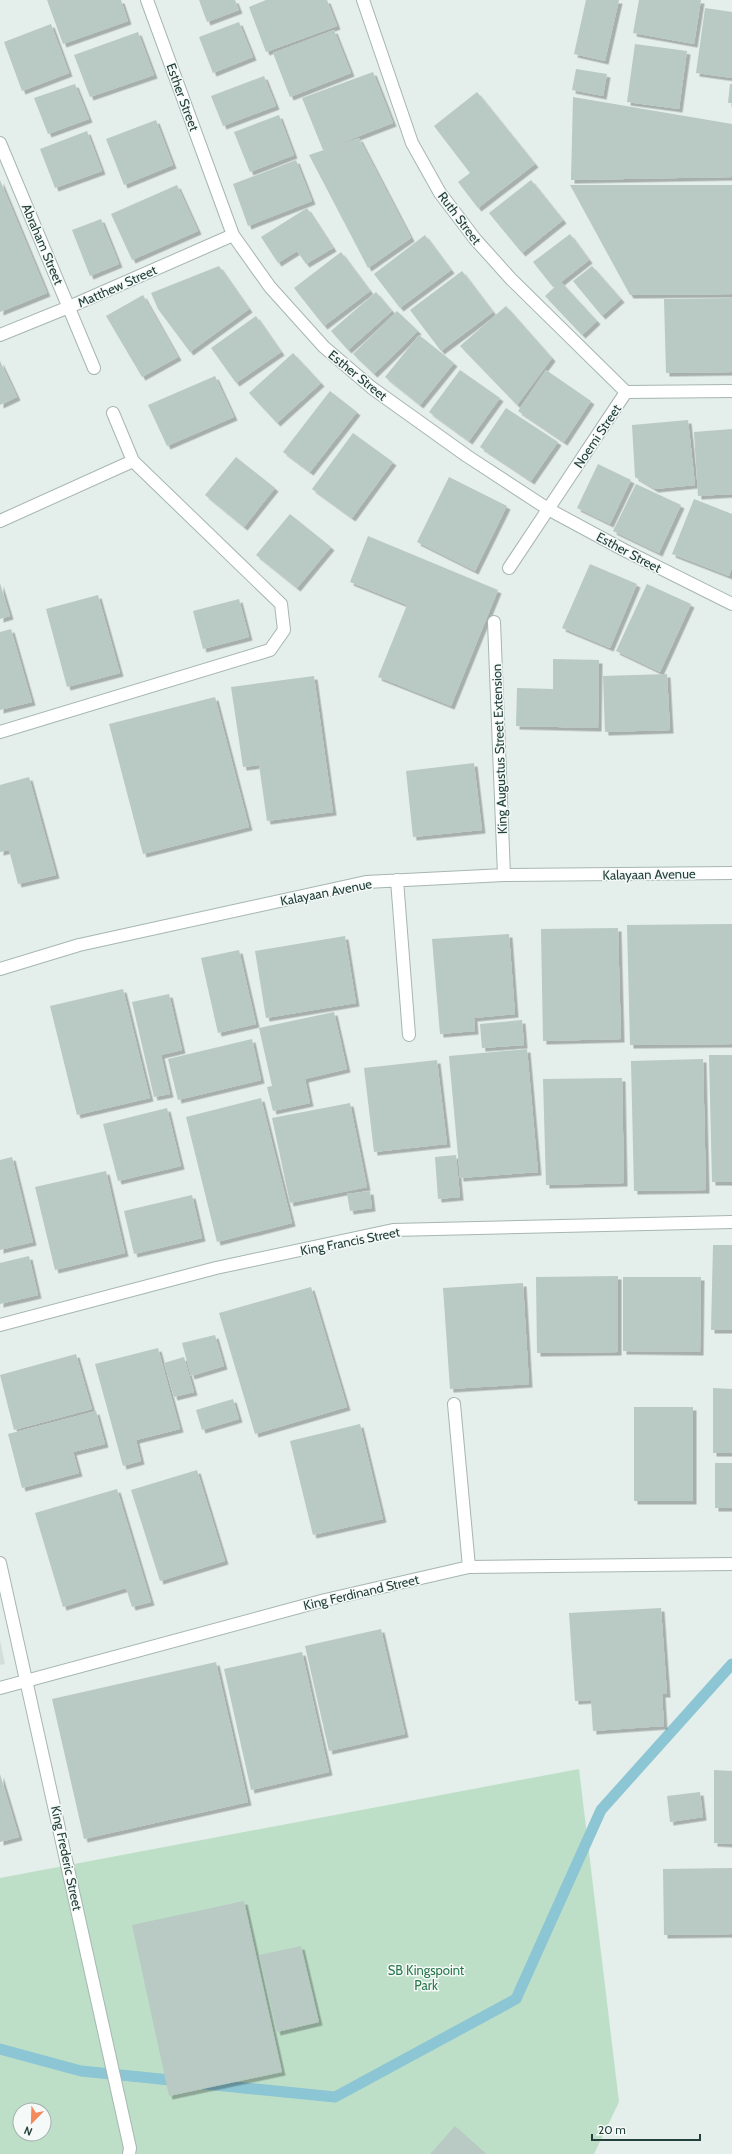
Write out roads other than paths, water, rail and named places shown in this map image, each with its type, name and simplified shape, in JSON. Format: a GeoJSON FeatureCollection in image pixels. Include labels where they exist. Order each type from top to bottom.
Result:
{"type":"FeatureCollection","features":[{"type":"Feature","properties":{"kind":"street","name":"Esther Street"},"geometry":{"type":"LineString","coordinates":[[147,0],[233,235],[270,287],[324,347],[372,388],[467,456],[548,508],[624,550],[732,604]]}},
{"type":"Feature","properties":{"kind":"street","name":"Ruth Street"},"geometry":{"type":"LineString","coordinates":[[363,0],[412,143],[440,193],[475,239],[511,279],[626,392]]}},
{"type":"Feature","properties":{"kind":"street","name":"Abraham Street"},"geometry":{"type":"LineString","coordinates":[[1,147],[94,368]]}},
{"type":"Feature","properties":{"kind":"street","name":"Matthew Street"},"geometry":{"type":"LineString","coordinates":[[0,335],[69,307],[233,235]]}},
{"type":"Feature","properties":{"kind":"street","name":"Noemi Street"},"geometry":{"type":"LineString","coordinates":[[509,568],[626,392],[732,391]]}},
{"type":"Feature","properties":{"kind":"street"},"geometry":{"type":"LineString","coordinates":[[0,732],[270,650],[284,630],[281,604],[133,461],[113,413]]}},
{"type":"Feature","properties":{"kind":"street"},"geometry":{"type":"LineString","coordinates":[[0,521],[133,461]]}},
{"type":"Feature","properties":{"kind":"street","name":"King Augustus Street Extension"},"geometry":{"type":"LineString","coordinates":[[494,622],[504,875]]}},
{"type":"Feature","properties":{"kind":"street","name":"Kalayaan Avenue"},"geometry":{"type":"LineString","coordinates":[[0,969],[79,945],[366,882],[504,875],[732,872]]}},
{"type":"Feature","properties":{"kind":"street"},"geometry":{"type":"LineString","coordinates":[[397,880],[409,1035]]}},
{"type":"Feature","properties":{"kind":"street","name":"King Francis Street"},"geometry":{"type":"LineString","coordinates":[[0,1325],[216,1268],[393,1230],[732,1222]]}},
{"type":"Feature","properties":{"kind":"street"},"geometry":{"type":"LineString","coordinates":[[454,1404],[469,1567]]}},
{"type":"Feature","properties":{"kind":"street","name":"King Frederic Street"},"geometry":{"type":"LineString","coordinates":[[0,1563],[130,2148],[129,2154]]}},
{"type":"Feature","properties":{"kind":"street","name":"King Ferdinand Street"},"geometry":{"type":"LineString","coordinates":[[0,1688],[325,1600],[469,1567],[732,1564]]}},
{"type":"Feature","properties":{"kind":"waterway"},"geometry":{"type":"LineString","coordinates":[[205,2084],[335,2097],[516,1999],[601,1810],[732,1664]]}},
{"type":"Feature","properties":{"kind":"waterway"},"geometry":{"type":"LineString","coordinates":[[0,2049],[81,2071],[180,2081]]}},
{"type":"Feature","properties":{"kind":"park label","name":"SB Kingspoint Park"},"geometry":{"type":"Point","coordinates":[426,1978]}}]}
